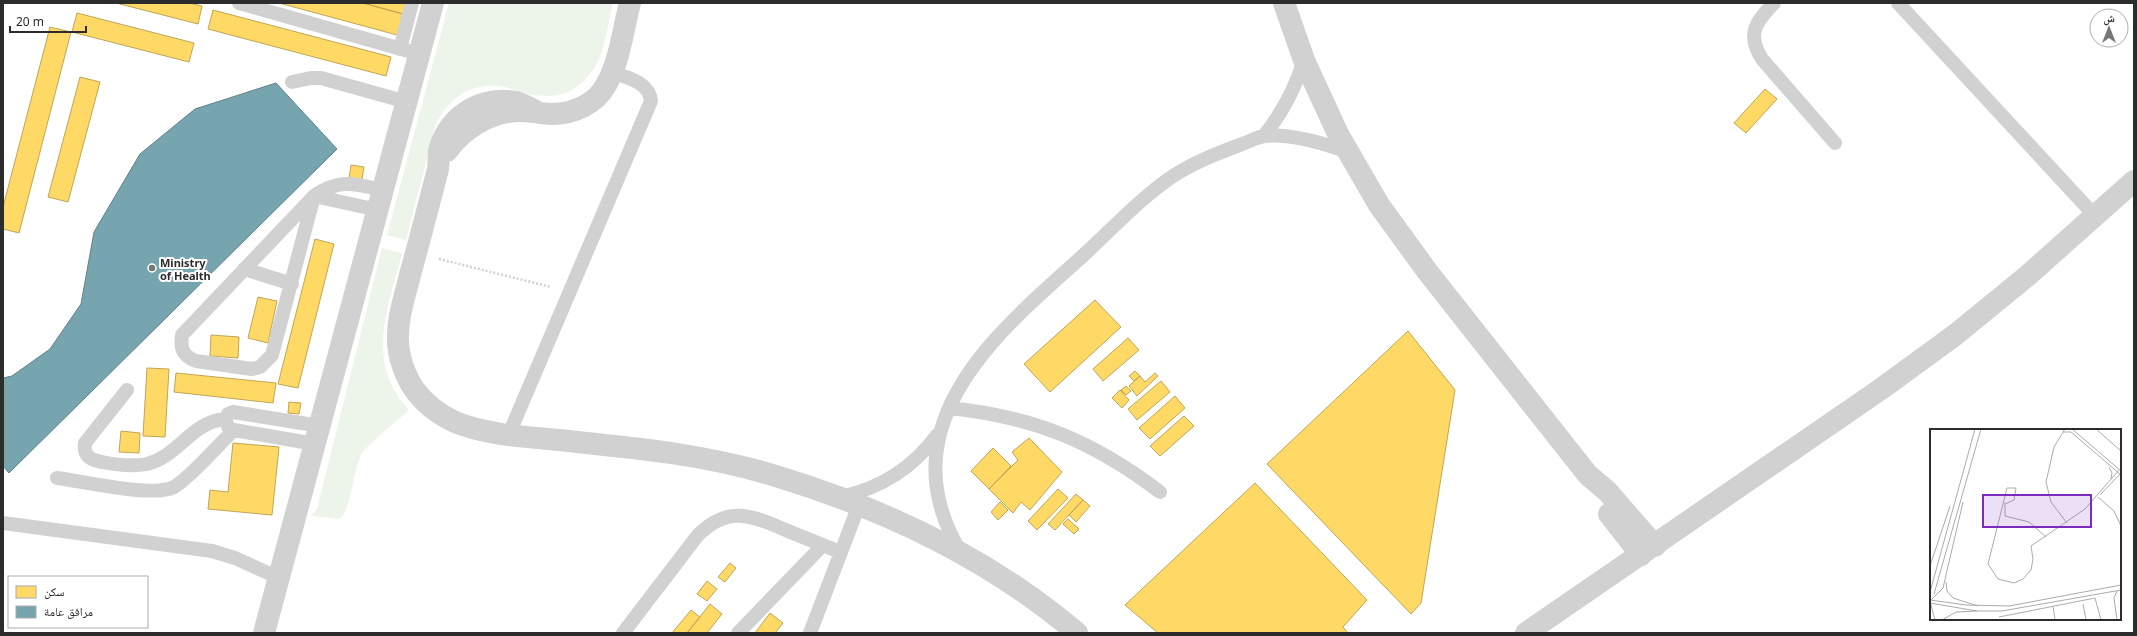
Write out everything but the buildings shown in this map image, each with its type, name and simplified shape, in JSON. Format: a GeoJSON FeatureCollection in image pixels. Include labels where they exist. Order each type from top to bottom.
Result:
{"type":"FeatureCollection","features":[{"type":"Feature","properties":{"kind":"street"},"geometry":{"type":"LineString","coordinates":[[264,633],[407,102],[410,52],[433,3]]}},
{"type":"Feature","properties":{"kind":"street"},"geometry":{"type":"LineString","coordinates":[[630,3],[612,72],[606,86],[596,98],[582,107],[568,113],[552,114],[536,111],[518,103],[498,100],[472,108],[461,115],[447,130],[440,148],[438,168],[400,315],[398,341],[402,366],[414,389],[432,408],[454,421],[510,434],[645,449],[712,460],[777,476],[850,501],[902,523],[961,553],[1012,584],[1077,633]]}},
{"type":"Feature","properties":{"kind":"street"},"geometry":{"type":"LineString","coordinates":[[1284,3],[1304,60],[1348,152],[1379,205],[1427,271],[1588,475],[1597,499],[1648,551]]}},
{"type":"Feature","properties":{"kind":"street"},"geometry":{"type":"LineString","coordinates":[[1526,633],[1648,551],[1881,390],[1955,335],[2096,217],[2134,181]]}},
{"type":"Feature","properties":{"kind":"lane"},"geometry":{"type":"LineString","coordinates":[[239,3],[410,52],[412,3]]}},
{"type":"Feature","properties":{"kind":"lane"},"geometry":{"type":"LineString","coordinates":[[1774,3],[1756,24],[1753,36],[1755,48],[1762,59],[1835,143]]}},
{"type":"Feature","properties":{"kind":"lane"},"geometry":{"type":"LineString","coordinates":[[1898,3],[2096,217]]}},
{"type":"Feature","properties":{"kind":"lane"},"geometry":{"type":"LineString","coordinates":[[1264,136],[1287,103],[1299,76],[1304,60]]}},
{"type":"Feature","properties":{"kind":"lane"},"geometry":{"type":"LineString","coordinates":[[510,434],[651,101],[647,88],[612,72]]}},
{"type":"Feature","properties":{"kind":"lane"},"geometry":{"type":"LineString","coordinates":[[292,82],[311,78],[321,78],[407,102]]}},
{"type":"Feature","properties":{"kind":"lane"},"geometry":{"type":"LineString","coordinates":[[961,553],[947,526],[938,503],[935,468],[940,432],[950,408],[976,363],[1010,324],[1154,191],[1175,175],[1192,165],[1264,136],[1307,140],[1348,152]]}},
{"type":"Feature","properties":{"kind":"lane"},"geometry":{"type":"LineString","coordinates":[[314,196],[276,348],[267,362],[260,367],[243,368],[196,361],[188,358],[182,351],[182,335],[314,196],[333,185],[343,183],[380,200]]}},
{"type":"Feature","properties":{"kind":"lane"},"geometry":{"type":"LineString","coordinates":[[314,196],[380,200]]}},
{"type":"Feature","properties":{"kind":"lane"},"geometry":{"type":"LineString","coordinates":[[244,269],[292,284]]}},
{"type":"Feature","properties":{"kind":"lane"},"geometry":{"type":"LineString","coordinates":[[127,390],[85,443],[84,450],[86,456],[92,460],[120,466],[149,463],[162,458],[205,423],[317,435]]}},
{"type":"Feature","properties":{"kind":"lane"},"geometry":{"type":"LineString","coordinates":[[950,408],[983,411],[1015,418],[1071,437],[1106,455],[1160,492]]}},
{"type":"Feature","properties":{"kind":"lane"},"geometry":{"type":"LineString","coordinates":[[230,425],[228,414],[233,412],[317,435]]}},
{"type":"Feature","properties":{"kind":"lane"},"geometry":{"type":"LineString","coordinates":[[57,478],[147,491],[165,491],[181,482],[230,425]]}},
{"type":"Feature","properties":{"kind":"lane"},"geometry":{"type":"LineString","coordinates":[[810,633],[840,552],[850,501],[894,476],[917,458],[940,432]]}},
{"type":"Feature","properties":{"kind":"lane"},"geometry":{"type":"LineString","coordinates":[[623,633],[698,535],[716,520],[739,515],[751,516],[840,552]]}},
{"type":"Feature","properties":{"kind":"lane"},"geometry":{"type":"LineString","coordinates":[[3,523],[206,550],[235,558],[280,578]]}},
{"type":"Feature","properties":{"kind":"lane"},"geometry":{"type":"LineString","coordinates":[[738,633],[823,545]]}},
{"type":"Feature","properties":{"kind":"path"},"geometry":{"type":"LineString","coordinates":[[416,253],[571,292]]}},
{"type":"Feature","properties":{"kind":"shaded area"},"geometry":{"type":"Polygon","coordinates":[[[449,3],[613,3],[604,44],[599,59],[589,75],[575,88],[558,95],[538,96],[501,86],[487,86],[469,90],[454,100],[447,107],[436,123],[406,240],[387,235],[449,3]]]}},
{"type":"Feature","properties":{"kind":"shaded area"},"geometry":{"type":"Polygon","coordinates":[[[382,248],[402,253],[386,314],[383,334],[383,354],[387,373],[395,391],[409,410],[375,439],[361,455],[347,507],[340,519],[311,516],[317,509],[382,248]]]}},
{"type":"Feature","properties":{"kind":"place","name":"Ministry of Health"},"geometry":{"type":"Point","coordinates":[152,268]}}]}
